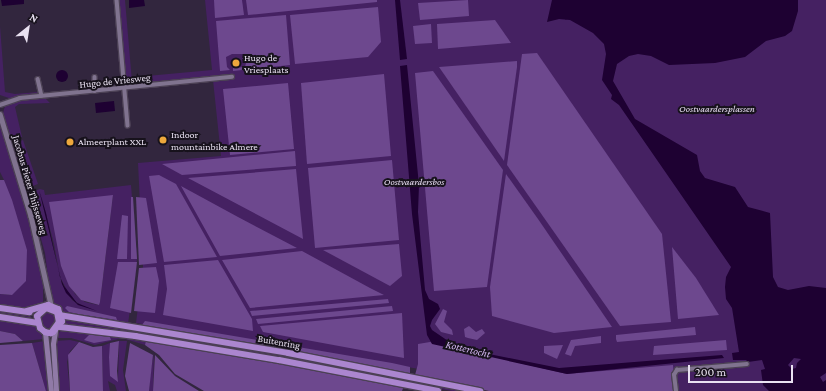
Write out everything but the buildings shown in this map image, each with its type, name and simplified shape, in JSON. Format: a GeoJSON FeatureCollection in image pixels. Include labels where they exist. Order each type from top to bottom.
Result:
{"type":"FeatureCollection","features":[{"type":"Feature","properties":{"kind":"highway"},"geometry":{"type":"LineString","coordinates":[[0,308],[26,311],[43,308]]}},
{"type":"Feature","properties":{"kind":"highway"},"geometry":{"type":"LineString","coordinates":[[37,322],[43,308]]}},
{"type":"Feature","properties":{"kind":"highway","name":"Buitenring"},"geometry":{"type":"LineString","coordinates":[[43,308],[61,316],[288,353],[480,391]]}},
{"type":"Feature","properties":{"kind":"highway"},"geometry":{"type":"LineString","coordinates":[[53,331],[61,316]]}},
{"type":"Feature","properties":{"kind":"highway"},"geometry":{"type":"LineString","coordinates":[[53,331],[59,324],[61,316]]}},
{"type":"Feature","properties":{"kind":"highway"},"geometry":{"type":"LineString","coordinates":[[0,317],[37,322],[53,331]]}},
{"type":"Feature","properties":{"kind":"highway","name":"Buitenring"},"geometry":{"type":"LineString","coordinates":[[53,331],[100,331],[272,358],[438,391]]}},
{"type":"Feature","properties":{"kind":"main road"},"geometry":{"type":"LineString","coordinates":[[53,331],[56,391]]}},
{"type":"Feature","properties":{"kind":"main road"},"geometry":{"type":"LineString","coordinates":[[51,391],[53,331]]}},
{"type":"Feature","properties":{"kind":"street"},"geometry":{"type":"LineString","coordinates":[[117,0],[128,126]]}},
{"type":"Feature","properties":{"kind":"street"},"geometry":{"type":"LineString","coordinates":[[95,77],[95,91]]}},
{"type":"Feature","properties":{"kind":"street","name":"Hugo de Vriesweg"},"geometry":{"type":"LineString","coordinates":[[0,105],[20,98],[232,77]]}},
{"type":"Feature","properties":{"kind":"street"},"geometry":{"type":"LineString","coordinates":[[38,79],[42,96]]}},
{"type":"Feature","properties":{"kind":"street","name":"Jacobus Pieter Thijsseweg"},"geometry":{"type":"LineString","coordinates":[[0,114],[31,216],[46,285],[43,308]]}},
{"type":"Feature","properties":{"kind":"street"},"geometry":{"type":"LineString","coordinates":[[676,391],[674,375],[677,370],[747,364]]}},
{"type":"Feature","properties":{"kind":"green space"},"geometry":{"type":"Polygon","coordinates":[[[118,0],[125,0],[132,82],[125,81],[118,0]]]}},
{"type":"Feature","properties":{"kind":"green space","name":"Oostvaardersbos"},"geometry":{"type":"Polygon","coordinates":[[[205,0],[826,0],[826,391],[531,391],[469,377],[136,323],[143,267],[138,163],[221,156],[213,80],[147,84],[147,76],[212,70],[205,0]]]}},
{"type":"Feature","properties":{"kind":"green space"},"geometry":{"type":"Polygon","coordinates":[[[0,26],[5,92],[15,94],[38,92],[33,96],[12,99],[0,95],[0,26]]]}},
{"type":"Feature","properties":{"kind":"green space"},"geometry":{"type":"Polygon","coordinates":[[[45,98],[50,103],[19,104],[15,107],[22,137],[14,139],[9,136],[3,113],[5,106],[19,100],[45,98]]]}},
{"type":"Feature","properties":{"kind":"green space"},"geometry":{"type":"Polygon","coordinates":[[[0,124],[24,196],[43,285],[43,302],[27,309],[0,305],[0,294],[12,295],[4,180],[0,172],[0,124]]]}},
{"type":"Feature","properties":{"kind":"green space"},"geometry":{"type":"Polygon","coordinates":[[[23,140],[38,184],[30,187],[25,185],[13,147],[15,143],[23,140]]]}},
{"type":"Feature","properties":{"kind":"green space"},"geometry":{"type":"Polygon","coordinates":[[[131,185],[137,259],[128,324],[67,314],[51,301],[45,253],[29,196],[31,192],[40,189],[44,190],[45,195],[131,185]],[[40,191],[59,271],[54,244],[40,191]],[[113,195],[61,266],[75,294],[85,302],[98,305],[100,302],[113,195]],[[61,278],[62,284],[72,300],[82,306],[71,298],[61,278]]]}},
{"type":"Feature","properties":{"kind":"green space"},"geometry":{"type":"Polygon","coordinates":[[[0,310],[31,314],[30,320],[0,316],[0,310]]]}},
{"type":"Feature","properties":{"kind":"green space"},"geometry":{"type":"Polygon","coordinates":[[[48,312],[54,314],[56,320],[54,326],[48,328],[42,326],[40,320],[42,314],[48,312]]]}},
{"type":"Feature","properties":{"kind":"green space"},"geometry":{"type":"Polygon","coordinates":[[[65,318],[127,328],[127,333],[64,325],[65,318]]]}},
{"type":"Feature","properties":{"kind":"green space"},"geometry":{"type":"Polygon","coordinates":[[[0,319],[34,324],[44,339],[23,341],[15,334],[0,331],[0,319]]]}},
{"type":"Feature","properties":{"kind":"green space"},"geometry":{"type":"Polygon","coordinates":[[[132,328],[256,349],[470,391],[452,391],[131,332],[132,328]]]}},
{"type":"Feature","properties":{"kind":"green space"},"geometry":{"type":"Polygon","coordinates":[[[62,329],[146,340],[145,345],[122,338],[95,345],[71,338],[55,338],[62,329]]]}},
{"type":"Feature","properties":{"kind":"green space"},"geometry":{"type":"Polygon","coordinates":[[[70,340],[79,342],[70,351],[67,362],[70,391],[57,391],[55,341],[70,340]]]}},
{"type":"Feature","properties":{"kind":"green space"},"geometry":{"type":"Polygon","coordinates":[[[45,341],[49,391],[46,391],[32,343],[45,341]]]}},
{"type":"Feature","properties":{"kind":"green space"},"geometry":{"type":"Polygon","coordinates":[[[119,341],[127,341],[123,370],[126,391],[117,391],[115,385],[108,381],[110,391],[103,391],[102,346],[110,343],[110,374],[118,381],[119,341]]]}},
{"type":"Feature","properties":{"kind":"green space"},"geometry":{"type":"Polygon","coordinates":[[[154,353],[153,391],[149,391],[150,376],[154,353]]]}},
{"type":"Feature","properties":{"kind":"shaded area"},"geometry":{"type":"Polygon","coordinates":[[[1,0],[24,0],[24,4],[2,6],[1,0]]]}},
{"type":"Feature","properties":{"kind":"shaded area"},"geometry":{"type":"Polygon","coordinates":[[[129,0],[144,0],[145,6],[129,8],[129,0]]]}},
{"type":"Feature","properties":{"kind":"shaded area"},"geometry":{"type":"Polygon","coordinates":[[[214,0],[242,0],[244,15],[215,18],[214,0]]]}},
{"type":"Feature","properties":{"kind":"shaded area"},"geometry":{"type":"Polygon","coordinates":[[[246,0],[377,0],[377,2],[248,15],[246,0]]]}},
{"type":"Feature","properties":{"kind":"shaded area"},"geometry":{"type":"Polygon","coordinates":[[[395,0],[400,0],[407,59],[400,60],[395,0]]]}},
{"type":"Feature","properties":{"kind":"shaded area"},"geometry":{"type":"Polygon","coordinates":[[[468,0],[469,16],[420,20],[418,3],[468,0]]]}},
{"type":"Feature","properties":{"kind":"shaded area"},"geometry":{"type":"Polygon","coordinates":[[[552,0],[798,0],[798,11],[792,31],[785,36],[766,41],[745,57],[715,63],[669,65],[651,56],[638,54],[629,56],[617,64],[613,81],[635,119],[697,155],[700,171],[705,178],[735,187],[748,207],[770,213],[773,277],[778,287],[788,290],[809,286],[826,288],[826,373],[820,377],[823,382],[826,380],[826,391],[769,391],[763,385],[761,370],[765,369],[762,360],[748,362],[746,360],[733,360],[732,353],[739,352],[732,308],[726,299],[725,287],[726,277],[731,267],[619,105],[611,99],[612,95],[602,80],[606,54],[604,44],[593,33],[570,20],[559,19],[547,22],[552,0]],[[794,358],[788,365],[792,369],[796,368],[797,363],[801,359],[794,358]]]}},
{"type":"Feature","properties":{"kind":"shaded area"},"geometry":{"type":"Polygon","coordinates":[[[378,7],[381,42],[368,57],[295,64],[290,15],[378,7]]]}},
{"type":"Feature","properties":{"kind":"shaded area"},"geometry":{"type":"Polygon","coordinates":[[[286,15],[290,65],[233,71],[233,68],[245,67],[246,63],[244,54],[232,54],[226,57],[227,67],[230,70],[220,71],[216,21],[286,15]]]}},
{"type":"Feature","properties":{"kind":"shaded area"},"geometry":{"type":"Polygon","coordinates":[[[495,20],[511,43],[438,49],[437,24],[495,20]]]}},
{"type":"Feature","properties":{"kind":"shaded area"},"geometry":{"type":"Polygon","coordinates":[[[431,24],[432,43],[415,44],[413,26],[431,24]]]}},
{"type":"Feature","properties":{"kind":"shaded area"},"geometry":{"type":"Polygon","coordinates":[[[537,53],[662,234],[671,322],[620,326],[507,165],[522,54],[537,53]]]}},
{"type":"Feature","properties":{"kind":"shaded area"},"geometry":{"type":"Polygon","coordinates":[[[517,61],[517,67],[504,161],[439,67],[517,61]]]}},
{"type":"Feature","properties":{"kind":"shaded area"},"geometry":{"type":"Polygon","coordinates":[[[407,65],[419,185],[418,212],[425,290],[429,299],[438,304],[440,309],[432,320],[430,326],[432,330],[454,345],[469,350],[559,368],[722,355],[724,358],[567,374],[432,344],[427,335],[412,214],[400,66],[407,65]]]}},
{"type":"Feature","properties":{"kind":"shaded area"},"geometry":{"type":"Polygon","coordinates":[[[60,70],[64,70],[68,76],[64,82],[60,82],[56,78],[56,74],[60,70]]]}},
{"type":"Feature","properties":{"kind":"shaded area"},"geometry":{"type":"Polygon","coordinates":[[[433,71],[503,170],[487,287],[434,291],[415,73],[433,71]]]}},
{"type":"Feature","properties":{"kind":"shaded area"},"geometry":{"type":"Polygon","coordinates":[[[384,74],[391,156],[307,164],[301,83],[384,74]]]}},
{"type":"Feature","properties":{"kind":"shaded area"},"geometry":{"type":"Polygon","coordinates":[[[288,83],[294,149],[230,155],[223,89],[288,83]]]}},
{"type":"Feature","properties":{"kind":"shaded area"},"geometry":{"type":"Polygon","coordinates":[[[114,101],[115,111],[96,113],[95,103],[114,101]]]}},
{"type":"Feature","properties":{"kind":"shaded area"},"geometry":{"type":"Polygon","coordinates":[[[295,151],[296,166],[182,175],[162,164],[295,151]]]}},
{"type":"Feature","properties":{"kind":"shaded area"},"geometry":{"type":"Polygon","coordinates":[[[392,160],[399,240],[315,248],[308,168],[392,160]]]}},
{"type":"Feature","properties":{"kind":"shaded area"},"geometry":{"type":"Polygon","coordinates":[[[296,169],[303,239],[188,178],[225,175],[296,169]]]}},
{"type":"Feature","properties":{"kind":"shaded area"},"geometry":{"type":"Polygon","coordinates":[[[506,174],[612,327],[554,333],[492,316],[490,287],[506,174]]]}},
{"type":"Feature","properties":{"kind":"shaded area"},"geometry":{"type":"Polygon","coordinates":[[[159,175],[176,184],[217,257],[164,262],[149,176],[159,175]]]}},
{"type":"Feature","properties":{"kind":"shaded area"},"geometry":{"type":"Polygon","coordinates":[[[0,180],[4,180],[12,200],[27,250],[26,281],[12,295],[0,294],[0,180]]]}},
{"type":"Feature","properties":{"kind":"shaded area"},"geometry":{"type":"Polygon","coordinates":[[[181,186],[238,217],[297,248],[220,256],[181,186]]]}},
{"type":"Feature","properties":{"kind":"shaded area"},"geometry":{"type":"Polygon","coordinates":[[[39,190],[46,213],[58,266],[39,190]]]}},
{"type":"Feature","properties":{"kind":"shaded area"},"geometry":{"type":"Polygon","coordinates":[[[113,195],[99,305],[81,300],[69,286],[61,266],[49,202],[113,195]]]}},
{"type":"Feature","properties":{"kind":"shaded area"},"geometry":{"type":"Polygon","coordinates":[[[131,197],[133,197],[137,259],[131,259],[131,197]]]}},
{"type":"Feature","properties":{"kind":"shaded area"},"geometry":{"type":"Polygon","coordinates":[[[136,197],[146,198],[157,263],[139,265],[136,197]]]}},
{"type":"Feature","properties":{"kind":"shaded area"},"geometry":{"type":"Polygon","coordinates":[[[122,215],[128,216],[127,259],[117,259],[122,215]]]}},
{"type":"Feature","properties":{"kind":"shaded area"},"geometry":{"type":"Polygon","coordinates":[[[399,244],[402,276],[390,286],[323,250],[399,244]]]}},
{"type":"Feature","properties":{"kind":"shaded area"},"geometry":{"type":"Polygon","coordinates":[[[672,247],[696,278],[719,315],[678,319],[672,247]]]}},
{"type":"Feature","properties":{"kind":"shaded area"},"geometry":{"type":"Polygon","coordinates":[[[302,251],[384,295],[250,308],[222,260],[302,251]]]}},
{"type":"Feature","properties":{"kind":"shaded area"},"geometry":{"type":"Polygon","coordinates":[[[218,260],[252,319],[253,331],[163,315],[167,289],[164,265],[218,260]]]}},
{"type":"Feature","properties":{"kind":"shaded area"},"geometry":{"type":"Polygon","coordinates":[[[118,262],[137,262],[131,313],[110,308],[118,262]]]}},
{"type":"Feature","properties":{"kind":"shaded area"},"geometry":{"type":"Polygon","coordinates":[[[156,267],[159,281],[155,313],[134,311],[139,268],[156,267]]]}},
{"type":"Feature","properties":{"kind":"shaded area"},"geometry":{"type":"Polygon","coordinates":[[[61,278],[64,286],[77,303],[97,311],[78,305],[66,293],[61,278]]]}},
{"type":"Feature","properties":{"kind":"shaded area"},"geometry":{"type":"Polygon","coordinates":[[[388,299],[389,303],[252,316],[250,311],[388,299]]]}},
{"type":"Feature","properties":{"kind":"shaded area"},"geometry":{"type":"Polygon","coordinates":[[[67,306],[116,317],[117,320],[69,312],[65,308],[67,306]]]}},
{"type":"Feature","properties":{"kind":"shaded area"},"geometry":{"type":"Polygon","coordinates":[[[392,306],[393,311],[258,324],[256,319],[392,306]]]}},
{"type":"Feature","properties":{"kind":"shaded area"},"geometry":{"type":"Polygon","coordinates":[[[443,309],[447,311],[444,322],[452,330],[453,335],[441,332],[435,324],[443,309]]]}},
{"type":"Feature","properties":{"kind":"shaded area"},"geometry":{"type":"Polygon","coordinates":[[[402,313],[404,358],[263,332],[260,326],[402,313]]]}},
{"type":"Feature","properties":{"kind":"shaded area"},"geometry":{"type":"Polygon","coordinates":[[[145,321],[392,363],[410,367],[410,374],[142,325],[145,321]]]}},
{"type":"Feature","properties":{"kind":"shaded area"},"geometry":{"type":"Polygon","coordinates":[[[469,326],[476,332],[482,329],[485,333],[477,340],[465,337],[464,329],[469,326]]]}},
{"type":"Feature","properties":{"kind":"shaded area"},"geometry":{"type":"Polygon","coordinates":[[[695,327],[696,335],[617,342],[616,339],[616,335],[695,327]]]}},
{"type":"Feature","properties":{"kind":"shaded area"},"geometry":{"type":"Polygon","coordinates":[[[0,331],[15,334],[23,341],[0,343],[0,331]]]}},
{"type":"Feature","properties":{"kind":"shaded area"},"geometry":{"type":"Polygon","coordinates":[[[90,334],[110,337],[111,340],[94,343],[84,340],[90,334]]]}},
{"type":"Feature","properties":{"kind":"shaded area"},"geometry":{"type":"Polygon","coordinates":[[[601,336],[601,343],[575,346],[571,356],[565,354],[571,340],[601,336]]]}},
{"type":"Feature","properties":{"kind":"shaded area"},"geometry":{"type":"Polygon","coordinates":[[[146,340],[317,369],[404,386],[402,391],[204,391],[175,374],[159,355],[145,345],[146,340]]]}},
{"type":"Feature","properties":{"kind":"shaded area"},"geometry":{"type":"Polygon","coordinates":[[[726,340],[727,350],[653,355],[654,346],[726,340]]]}},
{"type":"Feature","properties":{"kind":"shaded area"},"geometry":{"type":"Polygon","coordinates":[[[119,341],[117,371],[118,382],[110,376],[109,357],[110,343],[119,341]]]}},
{"type":"Feature","properties":{"kind":"shaded area"},"geometry":{"type":"Polygon","coordinates":[[[79,342],[93,347],[102,346],[103,391],[70,391],[68,355],[79,342]]]}},
{"type":"Feature","properties":{"kind":"shaded area"},"geometry":{"type":"Polygon","coordinates":[[[430,342],[567,374],[673,365],[675,391],[489,391],[415,375],[418,364],[418,344],[430,342]]]}},
{"type":"Feature","properties":{"kind":"shaded area"},"geometry":{"type":"Polygon","coordinates":[[[32,343],[46,391],[0,391],[0,345],[32,343]]]}},
{"type":"Feature","properties":{"kind":"shaded area"},"geometry":{"type":"Polygon","coordinates":[[[130,343],[153,355],[149,391],[129,391],[125,376],[130,343]]]}},
{"type":"Feature","properties":{"kind":"shaded area"},"geometry":{"type":"Polygon","coordinates":[[[563,345],[557,359],[544,353],[544,346],[563,345]]]}},
{"type":"Feature","properties":{"kind":"shaded area"},"geometry":{"type":"Polygon","coordinates":[[[155,355],[175,376],[199,391],[153,391],[155,355]]]}},
{"type":"Feature","properties":{"kind":"place","name":"Hugo de Vriesplaats"},"geometry":{"type":"Point","coordinates":[236,63]}},
{"type":"Feature","properties":{"kind":"place","name":"Indoor mountainbike Almere"},"geometry":{"type":"Point","coordinates":[163,140]}},
{"type":"Feature","properties":{"kind":"place","name":"Almeerplant XXL"},"geometry":{"type":"Point","coordinates":[70,142]}},
{"type":"Feature","properties":{"kind":"park label","name":"Oostvaardersplassen"},"geometry":{"type":"Point","coordinates":[717,109]}},
{"type":"Feature","properties":{"kind":"water label","name":"Kottertocht"},"geometry":{"type":"Point","coordinates":[468,349]}}]}
